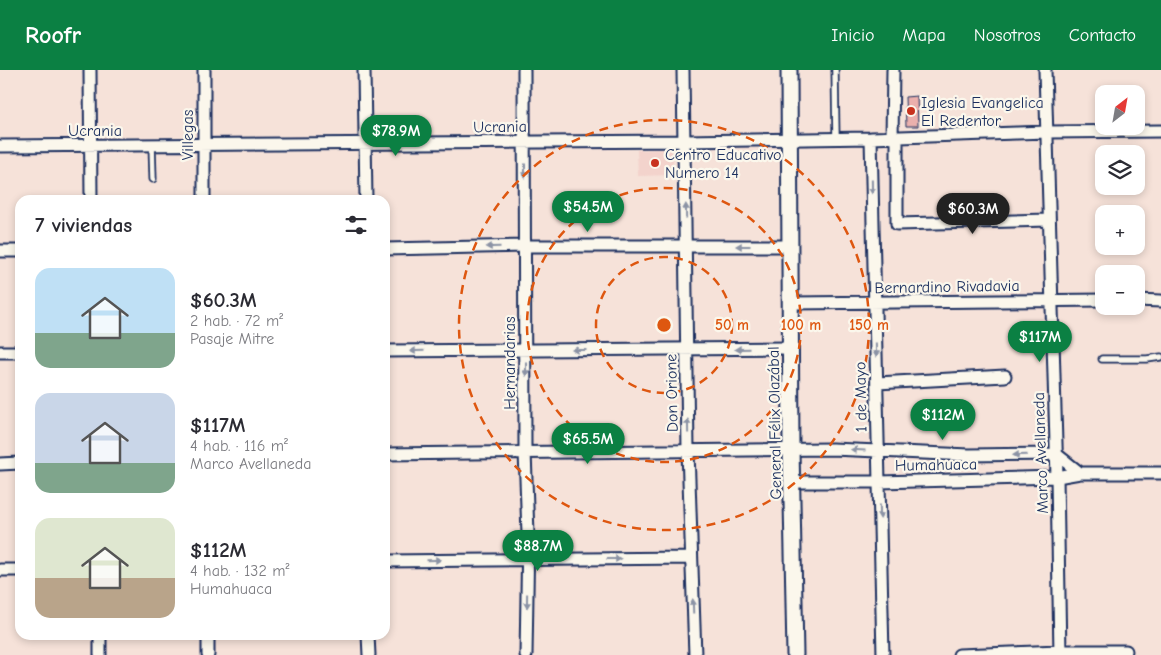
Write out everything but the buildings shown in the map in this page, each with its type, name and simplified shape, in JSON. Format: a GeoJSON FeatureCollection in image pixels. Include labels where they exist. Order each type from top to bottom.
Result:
{"type":"FeatureCollection","features":[{"type":"Feature","properties":{"kind":"street"},"geometry":{"type":"LineString","coordinates":[[90,70],[91,195]]}},
{"type":"Feature","properties":{"kind":"street","name":"Villegas"},"geometry":{"type":"LineString","coordinates":[[204,70],[204,195]]}},
{"type":"Feature","properties":{"kind":"street"},"geometry":{"type":"LineString","coordinates":[[364,70],[366,195]]}},
{"type":"Feature","properties":{"kind":"street","name":"Hernandarias"},"geometry":{"type":"LineString","coordinates":[[524,70],[526,655]]}},
{"type":"Feature","properties":{"kind":"street","name":"Don Orione"},"geometry":{"type":"LineString","coordinates":[[683,70],[688,451],[695,655]]}},
{"type":"Feature","properties":{"kind":"street","name":"General Félix Olazábal"},"geometry":{"type":"LineString","coordinates":[[790,70],[792,246],[790,348],[795,655]]}},
{"type":"Feature","properties":{"kind":"street"},"geometry":{"type":"LineString","coordinates":[[893,70],[897,224],[1048,220]]}},
{"type":"Feature","properties":{"kind":"street","name":"Marco Avellaneda"},"geometry":{"type":"LineString","coordinates":[[1045,70],[1057,477],[1060,653]]}},
{"type":"Feature","properties":{"kind":"street","name":"Ucrania"},"geometry":{"type":"LineString","coordinates":[[0,146],[685,141],[1161,131]]}},
{"type":"Feature","properties":{"kind":"street","name":"1 de Mayo"},"geometry":{"type":"LineString","coordinates":[[871,138],[883,655]]}},
{"type":"Feature","properties":{"kind":"street"},"geometry":{"type":"LineString","coordinates":[[390,249],[525,246],[792,246]]}},
{"type":"Feature","properties":{"kind":"street"},"geometry":{"type":"LineString","coordinates":[[0,251],[15,251]]}},
{"type":"Feature","properties":{"kind":"street","name":"Bernardino Rivadavia"},"geometry":{"type":"LineString","coordinates":[[791,303],[1095,300]]}},
{"type":"Feature","properties":{"kind":"street"},"geometry":{"type":"LineString","coordinates":[[1145,300],[1161,301]]}},
{"type":"Feature","properties":{"kind":"street"},"geometry":{"type":"LineString","coordinates":[[390,351],[790,348]]}},
{"type":"Feature","properties":{"kind":"street"},"geometry":{"type":"LineString","coordinates":[[0,352],[15,352]]}},
{"type":"Feature","properties":{"kind":"street"},"geometry":{"type":"LineString","coordinates":[[876,383],[1004,376]]}},
{"type":"Feature","properties":{"kind":"street"},"geometry":{"type":"LineString","coordinates":[[390,454],[791,449]]}},
{"type":"Feature","properties":{"kind":"street","name":"Humahuaca"},"geometry":{"type":"LineString","coordinates":[[791,449],[969,455],[1056,454]]}},
{"type":"Feature","properties":{"kind":"street"},"geometry":{"type":"LineString","coordinates":[[1056,454],[1080,473]]}},
{"type":"Feature","properties":{"kind":"street"},"geometry":{"type":"LineString","coordinates":[[0,464],[15,463]]}},
{"type":"Feature","properties":{"kind":"street","name":"Humahuaca"},"geometry":{"type":"LineString","coordinates":[[792,482],[880,482],[1057,477],[1080,473],[1161,473]]}},
{"type":"Feature","properties":{"kind":"street"},"geometry":{"type":"LineString","coordinates":[[390,561],[691,558]]}},
{"type":"Feature","properties":{"kind":"street"},"geometry":{"type":"LineString","coordinates":[[0,570],[15,570]]}},
{"type":"Feature","properties":{"kind":"street"},"geometry":{"type":"LineString","coordinates":[[100,640],[100,655]]}},
{"type":"Feature","properties":{"kind":"street"},"geometry":{"type":"LineString","coordinates":[[208,640],[208,655]]}},
{"type":"Feature","properties":{"kind":"street"},"geometry":{"type":"LineString","coordinates":[[368,640],[368,655]]}},
{"type":"Feature","properties":{"kind":"street"},"geometry":{"type":"LineString","coordinates":[[959,655],[1126,651]]}},
{"type":"Feature","properties":{"kind":"lane"},"geometry":{"type":"LineString","coordinates":[[835,70],[836,138]]}},
{"type":"Feature","properties":{"kind":"lane"},"geometry":{"type":"LineString","coordinates":[[152,146],[152,179]]}},
{"type":"Feature","properties":{"kind":"lane"},"geometry":{"type":"LineString","coordinates":[[1102,359],[1147,359],[1161,357]]}},
{"type":"Feature","properties":{"kind":"shaded area","name":"Centro Educativo Numero 14"},"geometry":{"type":"Polygon","coordinates":[[[673,149],[673,175],[638,176],[637,150],[673,149]]]}},
{"type":"Feature","properties":{"kind":"place","name":"Iglesia Evangelica El Redentor"},"geometry":{"type":"Point","coordinates":[911,111]}},
{"type":"Feature","properties":{"kind":"place","name":"Centro Educativo Numero 14"},"geometry":{"type":"Point","coordinates":[655,163]}}]}
